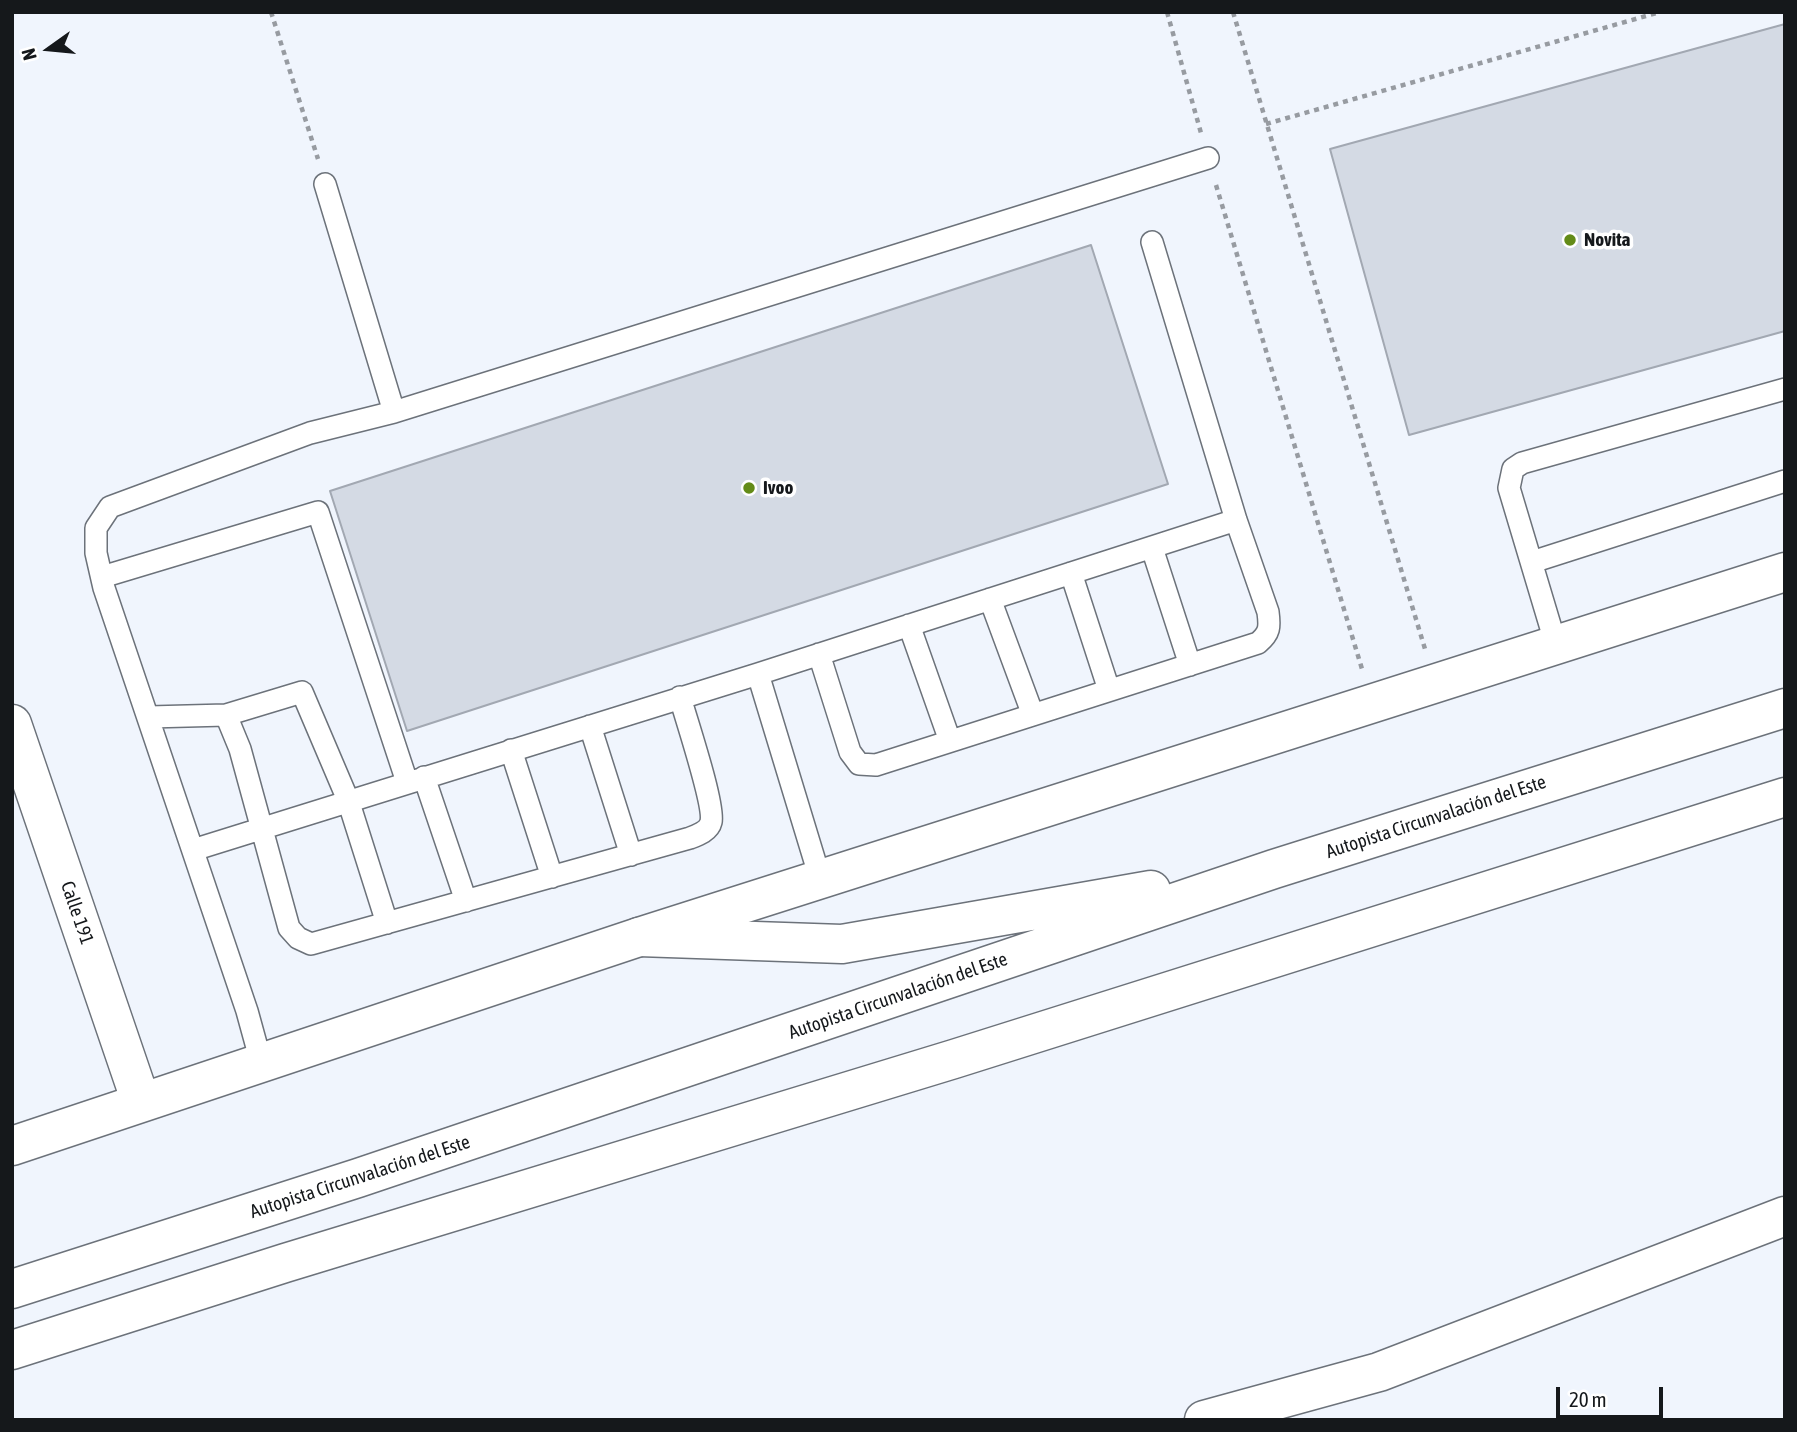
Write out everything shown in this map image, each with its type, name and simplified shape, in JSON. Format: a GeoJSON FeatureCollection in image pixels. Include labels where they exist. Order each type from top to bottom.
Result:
{"type":"FeatureCollection","features":[{"type":"Feature","properties":{"kind":"main road"},"geometry":{"type":"LineString","coordinates":[[12,1146],[820,878],[1785,572]]}},
{"type":"Feature","properties":{"kind":"main road","name":"Autopista Circunvalación del Este"},"geometry":{"type":"LineString","coordinates":[[12,1289],[371,1174],[1273,869],[1785,708]]}},
{"type":"Feature","properties":{"kind":"main road","name":"Calle 191"},"geometry":{"type":"LineString","coordinates":[[12,724],[141,1102]]}},
{"type":"Feature","properties":{"kind":"main road"},"geometry":{"type":"LineString","coordinates":[[12,1350],[274,1266],[981,1051],[1785,797]]}},
{"type":"Feature","properties":{"kind":"main road"},"geometry":{"type":"LineString","coordinates":[[639,937],[842,944],[1273,869]]}},
{"type":"Feature","properties":{"kind":"main road"},"geometry":{"type":"LineString","coordinates":[[1204,1420],[1379,1373],[1785,1216]]}},
{"type":"Feature","properties":{"kind":"lane"},"geometry":{"type":"LineString","coordinates":[[261,1062],[247,1011],[102,578],[96,553],[96,528],[110,507],[310,433],[394,412],[1208,158]]}},
{"type":"Feature","properties":{"kind":"lane"},"geometry":{"type":"LineString","coordinates":[[325,184],[394,412]]}},
{"type":"Feature","properties":{"kind":"lane"},"geometry":{"type":"LineString","coordinates":[[819,653],[850,752],[859,764],[876,765],[1258,643],[1267,636],[1270,627],[1268,612],[1236,520],[1153,242]]}},
{"type":"Feature","properties":{"kind":"lane"},"geometry":{"type":"LineString","coordinates":[[1556,645],[1509,488],[1513,469],[1522,463],[1785,389]]}},
{"type":"Feature","properties":{"kind":"lane"},"geometry":{"type":"LineString","coordinates":[[1532,562],[1785,481]]}},
{"type":"Feature","properties":{"kind":"lane"},"geometry":{"type":"LineString","coordinates":[[102,578],[318,512],[415,779],[466,901]]}},
{"type":"Feature","properties":{"kind":"lane"},"geometry":{"type":"LineString","coordinates":[[193,849],[758,674],[1236,520]]}},
{"type":"Feature","properties":{"kind":"lane"},"geometry":{"type":"LineString","coordinates":[[1152,548],[1190,665]]}},
{"type":"Feature","properties":{"kind":"lane"},"geometry":{"type":"LineString","coordinates":[[1071,573],[1109,691]]}},
{"type":"Feature","properties":{"kind":"lane"},"geometry":{"type":"LineString","coordinates":[[990,599],[1033,715]]}},
{"type":"Feature","properties":{"kind":"lane"},"geometry":{"type":"LineString","coordinates":[[909,625],[950,741]]}},
{"type":"Feature","properties":{"kind":"lane"},"geometry":{"type":"LineString","coordinates":[[758,674],[820,878]]}},
{"type":"Feature","properties":{"kind":"lane"},"geometry":{"type":"LineString","coordinates":[[149,717],[226,715],[302,692],[348,800],[387,923]]}},
{"type":"Feature","properties":{"kind":"lane"},"geometry":{"type":"LineString","coordinates":[[226,715],[240,749],[289,928],[298,938],[311,944],[631,855],[704,832],[711,822],[710,802],[680,697]]}},
{"type":"Feature","properties":{"kind":"lane"},"geometry":{"type":"LineString","coordinates":[[590,726],[631,855]]}},
{"type":"Feature","properties":{"kind":"lane"},"geometry":{"type":"LineString","coordinates":[[511,750],[552,877]]}},
{"type":"Feature","properties":{"kind":"path"},"geometry":{"type":"LineString","coordinates":[[271,12],[325,184]]}},
{"type":"Feature","properties":{"kind":"path"},"geometry":{"type":"LineString","coordinates":[[1167,12],[1208,158],[1372,703]]}},
{"type":"Feature","properties":{"kind":"path"},"geometry":{"type":"LineString","coordinates":[[1233,12],[1436,683]]}},
{"type":"Feature","properties":{"kind":"path"},"geometry":{"type":"LineString","coordinates":[[1266,124],[1660,12]]}},
{"type":"Feature","properties":{"kind":"building","name":"Novita"},"geometry":{"type":"Polygon","coordinates":[[[1785,24],[1785,331],[1409,435],[1330,149],[1785,24]]]}},
{"type":"Feature","properties":{"kind":"building","name":"Ivoo"},"geometry":{"type":"Polygon","coordinates":[[[1091,245],[1168,484],[407,731],[330,491],[1091,245]]]}},
{"type":"Feature","properties":{"kind":"place","name":"Novita"},"geometry":{"type":"Point","coordinates":[1570,240]}},
{"type":"Feature","properties":{"kind":"place","name":"Ivoo"},"geometry":{"type":"Point","coordinates":[749,488]}}]}
